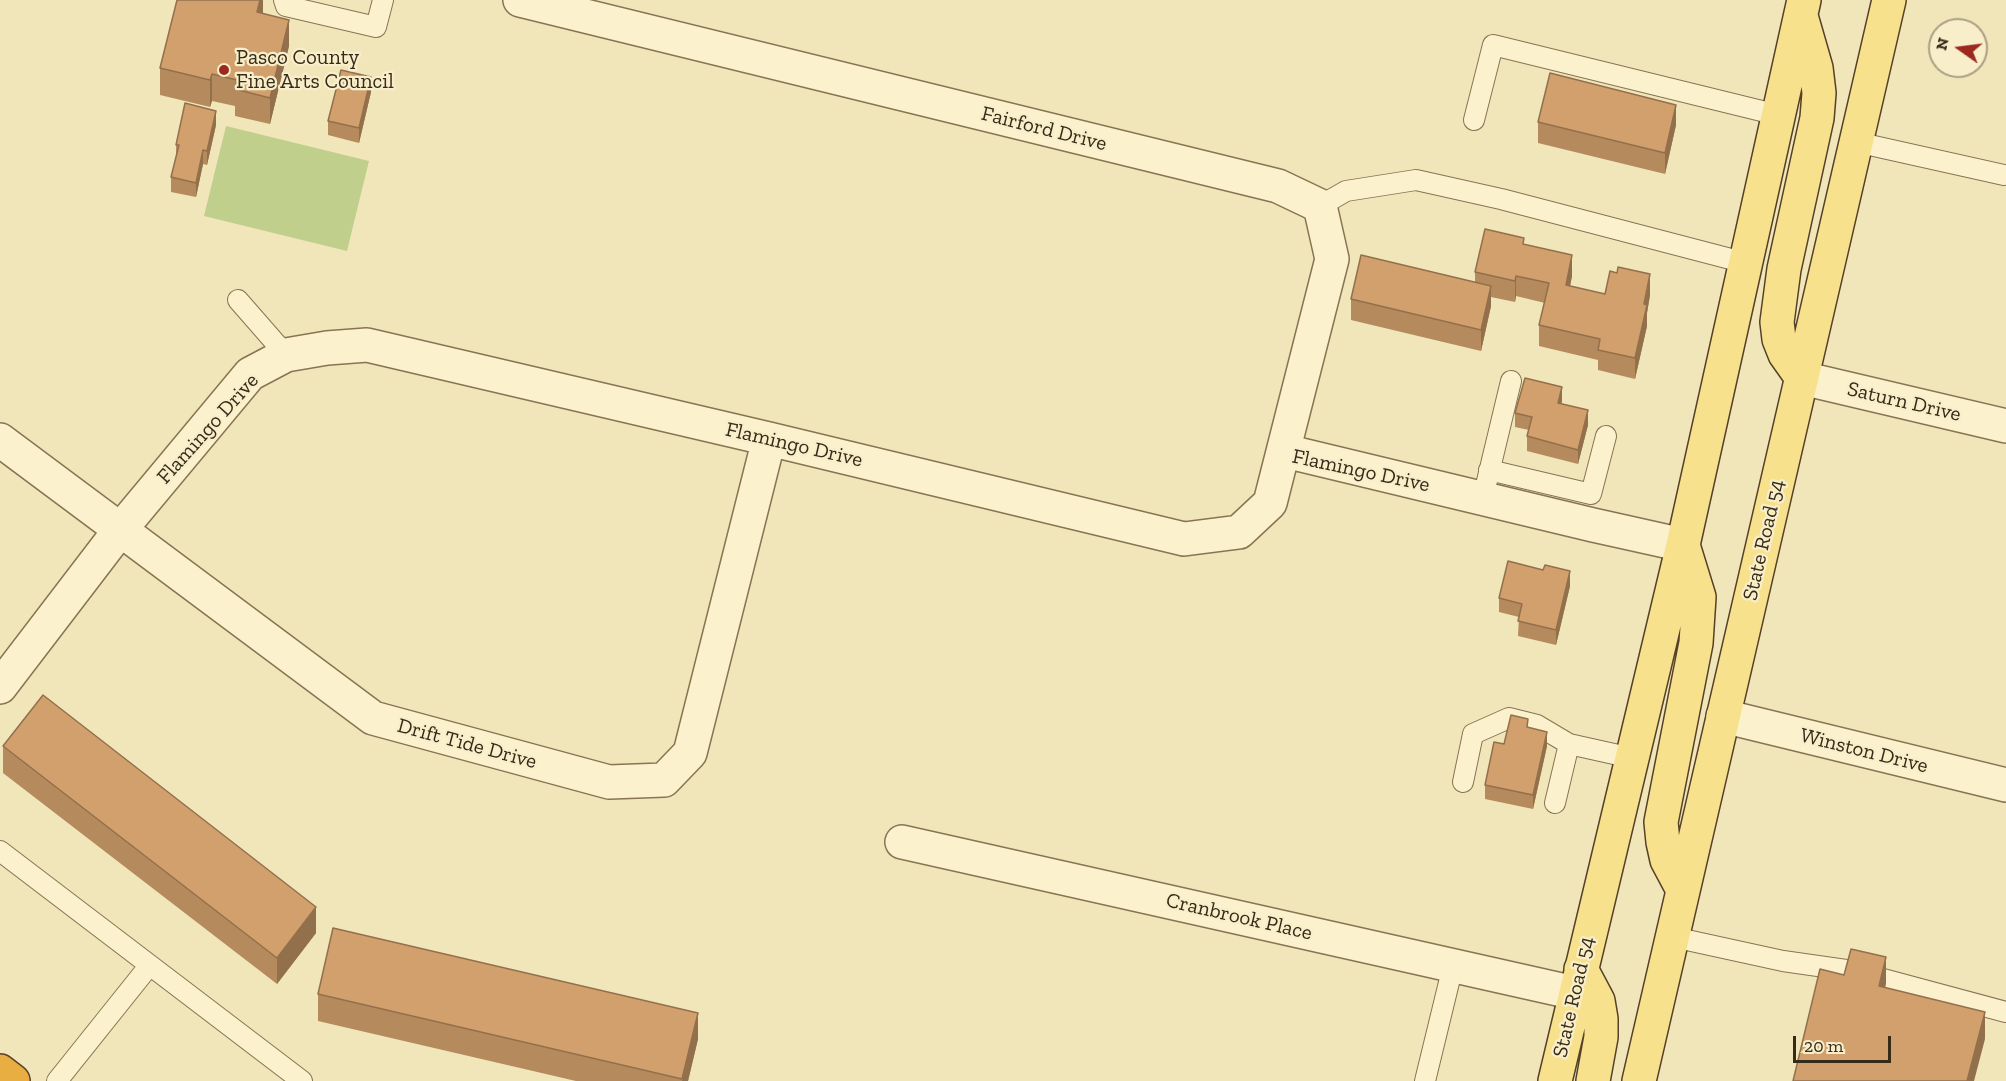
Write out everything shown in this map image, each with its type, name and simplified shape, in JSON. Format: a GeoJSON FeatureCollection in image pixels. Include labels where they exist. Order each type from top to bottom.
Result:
{"type":"FeatureCollection","features":[{"type":"Feature","properties":{"kind":"highway"},"geometry":{"type":"LineString","coordinates":[[0,1071],[13,1081]]}},
{"type":"Feature","properties":{"kind":"main road","name":"State Road 54"},"geometry":{"type":"LineString","coordinates":[[1639,1081],[1889,0]]}},
{"type":"Feature","properties":{"kind":"main road","name":"State Road 54"},"geometry":{"type":"LineString","coordinates":[[1555,1081],[1683,545],[1802,7]]}},
{"type":"Feature","properties":{"kind":"main road"},"geometry":{"type":"LineString","coordinates":[[1802,7],[1816,68],[1819,93],[1817,118],[1784,269],[1777,322],[1779,339],[1785,354],[1802,378]]}},
{"type":"Feature","properties":{"kind":"main road"},"geometry":{"type":"LineString","coordinates":[[1683,545],[1699,597],[1696,643],[1661,822],[1667,860],[1683,890]]}},
{"type":"Feature","properties":{"kind":"main road"},"geometry":{"type":"LineString","coordinates":[[1578,981],[1598,1001],[1601,1019],[1601,1037],[1593,1081]]}},
{"type":"Feature","properties":{"kind":"street","name":"Fairford Drive"},"geometry":{"type":"LineString","coordinates":[[520,0],[1278,186],[1320,206]]}},
{"type":"Feature","properties":{"kind":"street"},"geometry":{"type":"LineString","coordinates":[[1285,451],[1332,259],[1320,206]]}},
{"type":"Feature","properties":{"kind":"street","name":"Flamingo Drive"},"geometry":{"type":"LineString","coordinates":[[0,687],[120,530],[250,375],[286,355],[327,348],[367,345],[1184,539],[1239,532],[1270,502],[1285,451],[1486,484],[1588,509],[1683,545]]}},
{"type":"Feature","properties":{"kind":"street","name":"Saturn Drive"},"geometry":{"type":"LineString","coordinates":[[1802,378],[2006,426]]}},
{"type":"Feature","properties":{"kind":"street","name":"Drift Tide Drive"},"geometry":{"type":"LineString","coordinates":[[0,440],[373,718],[609,782],[664,780],[690,753],[769,439]]}},
{"type":"Feature","properties":{"kind":"street","name":"Winston Drive"},"geometry":{"type":"LineString","coordinates":[[1723,716],[2006,785]]}},
{"type":"Feature","properties":{"kind":"street","name":"Cranbrook Place"},"geometry":{"type":"LineString","coordinates":[[903,842],[1453,966],[1578,981]]}},
{"type":"Feature","properties":{"kind":"lane"},"geometry":{"type":"LineString","coordinates":[[284,0],[286,6],[376,27],[383,0]]}},
{"type":"Feature","properties":{"kind":"lane"},"geometry":{"type":"LineString","coordinates":[[1474,120],[1493,45],[1778,115]]}},
{"type":"Feature","properties":{"kind":"lane"},"geometry":{"type":"LineString","coordinates":[[1856,142],[2004,175]]}},
{"type":"Feature","properties":{"kind":"lane"},"geometry":{"type":"LineString","coordinates":[[1320,206],[1346,191],[1416,180],[1501,199],[1746,263]]}},
{"type":"Feature","properties":{"kind":"lane"},"geometry":{"type":"LineString","coordinates":[[238,300],[286,355]]}},
{"type":"Feature","properties":{"kind":"lane"},"geometry":{"type":"LineString","coordinates":[[1486,484],[1511,381]]}},
{"type":"Feature","properties":{"kind":"lane"},"geometry":{"type":"LineString","coordinates":[[1588,509],[1606,436]]}},
{"type":"Feature","properties":{"kind":"lane"},"geometry":{"type":"LineString","coordinates":[[1462,782],[1473,734],[1509,718],[1537,725],[1569,744],[1632,758]]}},
{"type":"Feature","properties":{"kind":"lane"},"geometry":{"type":"LineString","coordinates":[[1555,803],[1569,744]]}},
{"type":"Feature","properties":{"kind":"lane"},"geometry":{"type":"LineString","coordinates":[[0,851],[302,1081]]}},
{"type":"Feature","properties":{"kind":"lane"},"geometry":{"type":"LineString","coordinates":[[1672,937],[1783,961],[1853,971],[2006,1012]]}},
{"type":"Feature","properties":{"kind":"lane"},"geometry":{"type":"LineString","coordinates":[[57,1081],[149,966]]}},
{"type":"Feature","properties":{"kind":"lane"},"geometry":{"type":"LineString","coordinates":[[1425,1081],[1453,966]]}},
{"type":"Feature","properties":{"kind":"green space"},"geometry":{"type":"Polygon","coordinates":[[[226,126],[369,161],[347,251],[204,216],[226,126]]]}},
{"type":"Feature","properties":{"kind":"building","name":"Pasco County Fine Arts Council"},"geometry":{"type":"Polygon","coordinates":[[[177,0],[260,0],[257,12],[289,20],[270,98],[235,89],[237,80],[212,74],[210,80],[160,68],[177,0]]]}},
{"type":"Feature","properties":{"kind":"building"},"geometry":{"type":"Polygon","coordinates":[[[341,70],[371,77],[359,128],[328,121],[341,70]]]}},
{"type":"Feature","properties":{"kind":"building"},"geometry":{"type":"Polygon","coordinates":[[[1550,73],[1676,105],[1665,153],[1538,122],[1550,73]]]}},
{"type":"Feature","properties":{"kind":"building"},"geometry":{"type":"Polygon","coordinates":[[[185,103],[216,111],[207,151],[203,150],[196,183],[171,177],[179,145],[176,145],[185,103]]]}},
{"type":"Feature","properties":{"kind":"building"},"geometry":{"type":"Polygon","coordinates":[[[1485,229],[1524,238],[1523,244],[1572,255],[1566,285],[1605,294],[1610,271],[1617,273],[1618,267],[1650,274],[1644,304],[1647,305],[1635,358],[1598,350],[1600,339],[1539,325],[1549,283],[1516,276],[1515,281],[1475,272],[1485,229]]]}},
{"type":"Feature","properties":{"kind":"building"},"geometry":{"type":"Polygon","coordinates":[[[1361,255],[1491,286],[1481,330],[1351,299],[1361,255]]]}},
{"type":"Feature","properties":{"kind":"building"},"geometry":{"type":"Polygon","coordinates":[[[1525,378],[1562,387],[1558,403],[1588,410],[1578,450],[1527,436],[1532,417],[1515,413],[1525,378]]]}},
{"type":"Feature","properties":{"kind":"building"},"geometry":{"type":"Polygon","coordinates":[[[1508,561],[1543,570],[1545,565],[1570,571],[1556,630],[1518,621],[1522,604],[1499,598],[1508,561]]]}},
{"type":"Feature","properties":{"kind":"building"},"geometry":{"type":"Polygon","coordinates":[[[43,695],[316,907],[277,958],[3,746],[43,695]]]}},
{"type":"Feature","properties":{"kind":"building"},"geometry":{"type":"Polygon","coordinates":[[[1511,715],[1528,719],[1527,727],[1547,732],[1533,795],[1485,785],[1494,742],[1504,744],[1511,715]]]}},
{"type":"Feature","properties":{"kind":"building"},"geometry":{"type":"Polygon","coordinates":[[[333,928],[698,1013],[682,1079],[318,994],[333,928]]]}},
{"type":"Feature","properties":{"kind":"building"},"geometry":{"type":"Polygon","coordinates":[[[1851,949],[1886,957],[1879,986],[1985,1012],[1967,1081],[1793,1081],[1820,969],[1844,975],[1851,949]]]}},
{"type":"Feature","properties":{"kind":"place","name":"Pasco County Fine Arts Council"},"geometry":{"type":"Point","coordinates":[224,70]}}]}
